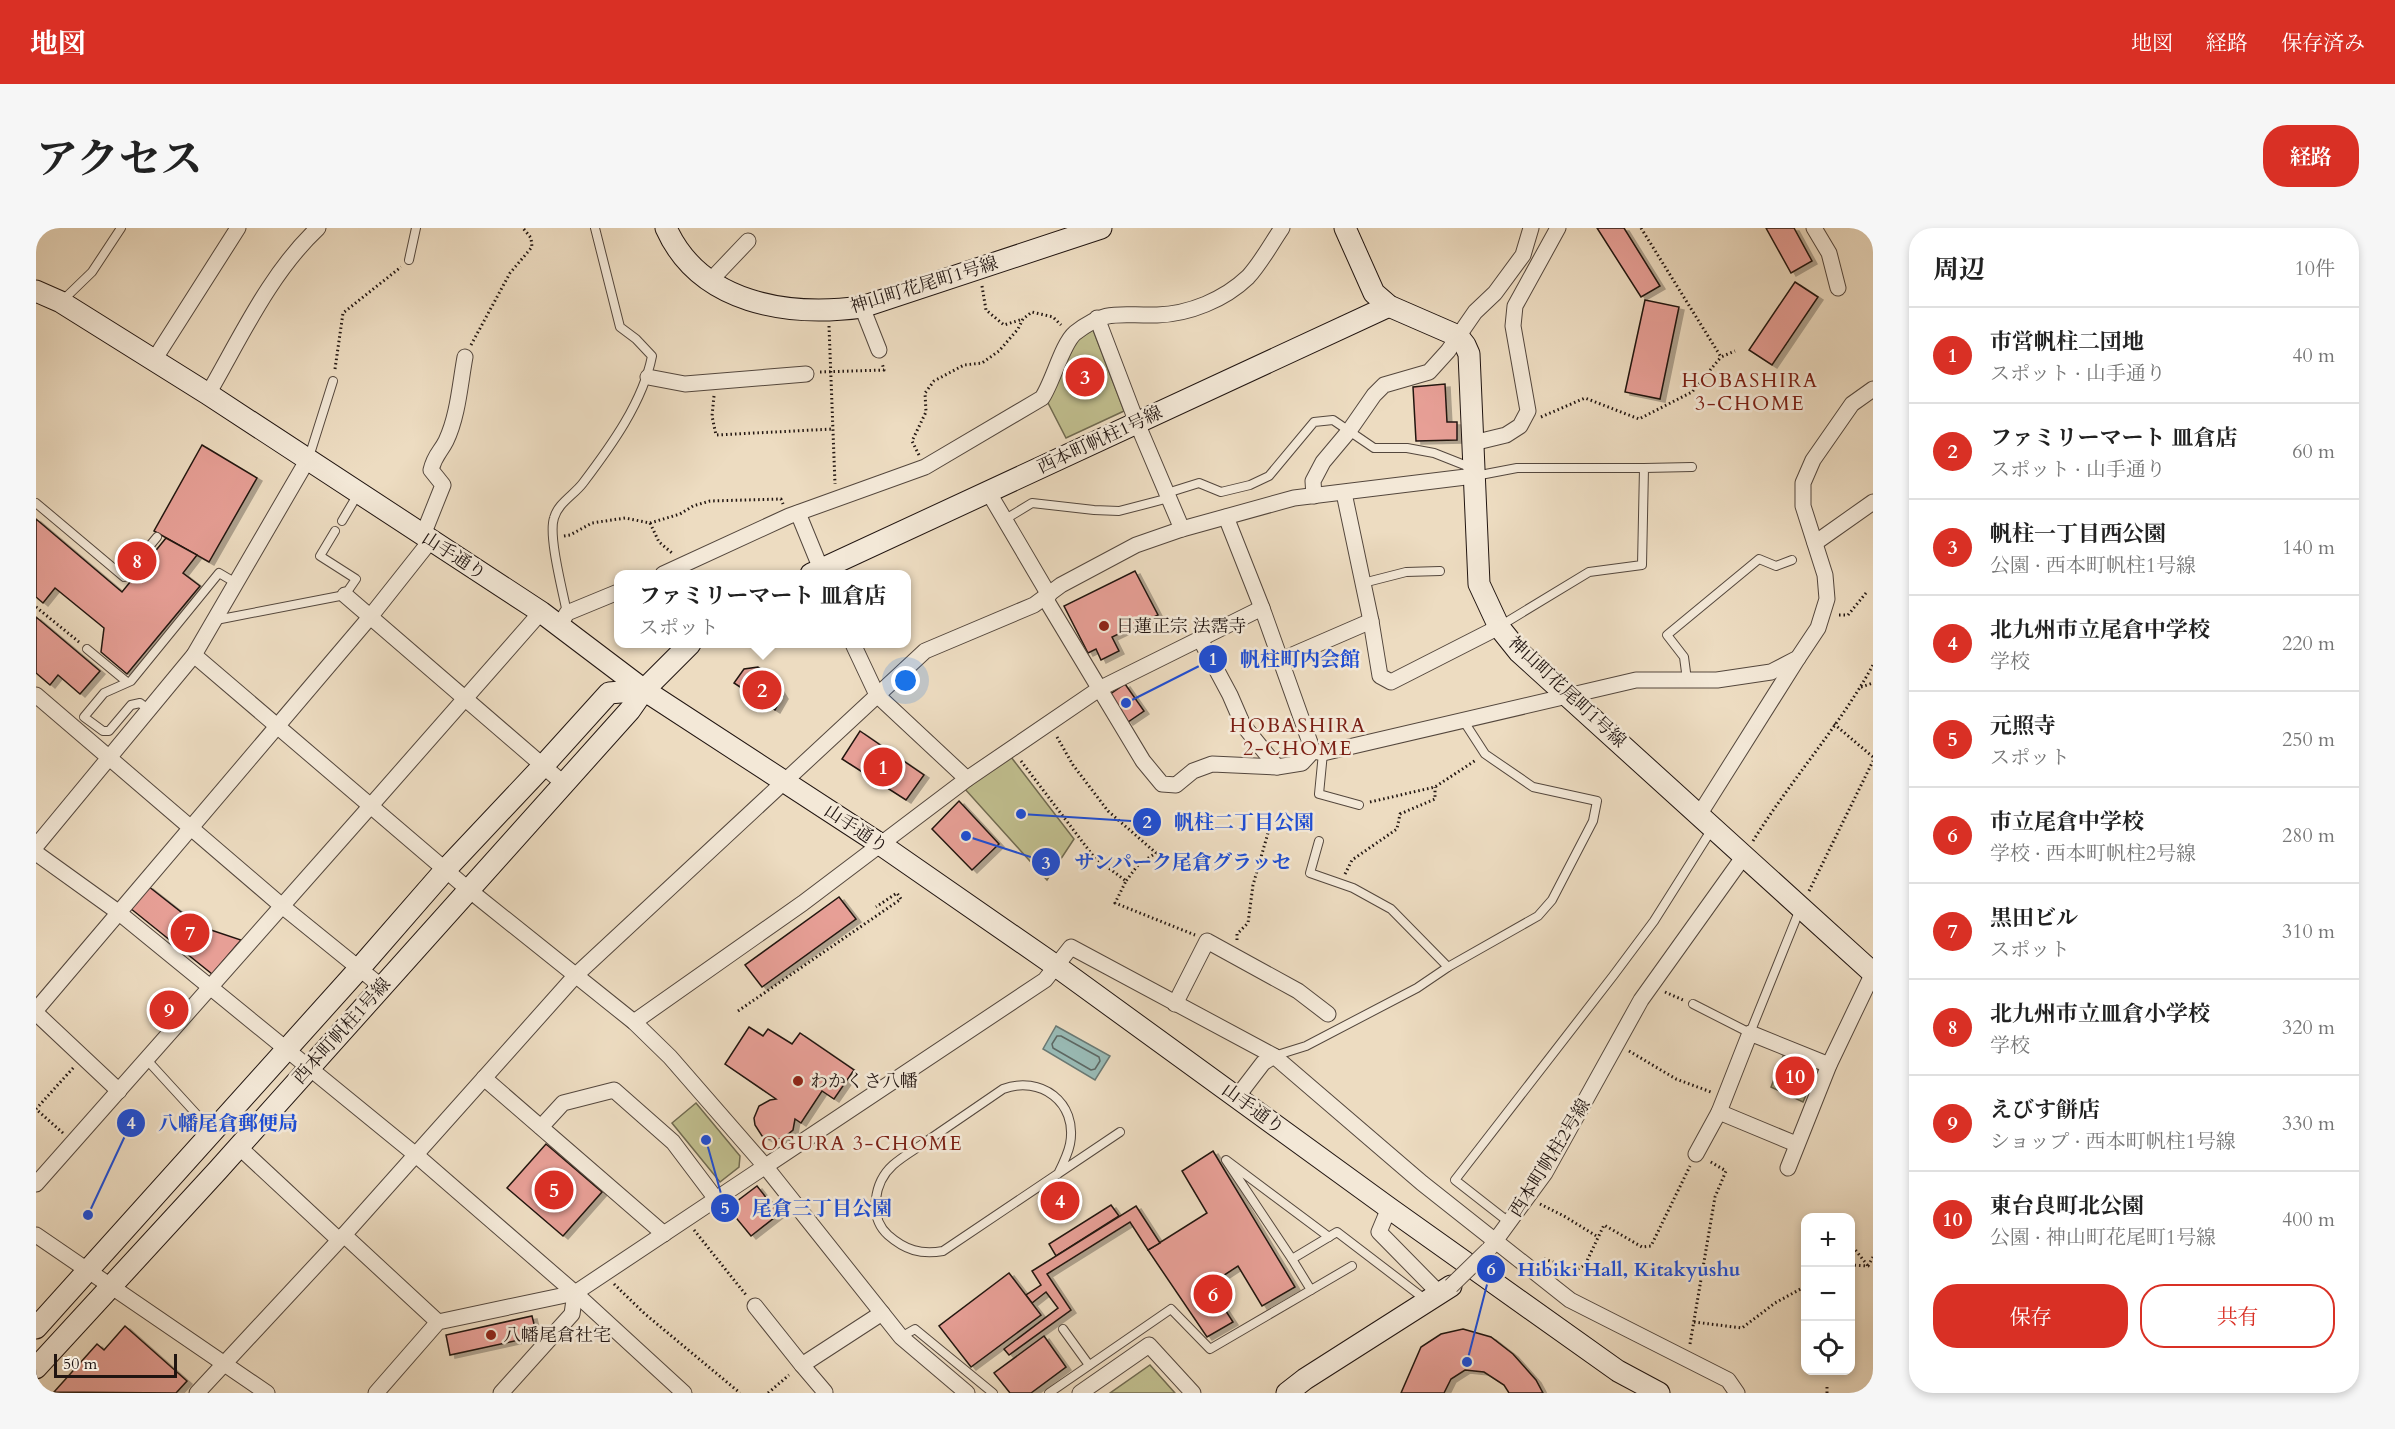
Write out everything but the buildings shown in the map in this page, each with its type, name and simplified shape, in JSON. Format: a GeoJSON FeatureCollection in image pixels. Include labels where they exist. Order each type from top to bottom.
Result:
{"type":"FeatureCollection","features":[{"type":"Feature","properties":{"kind":"street"},"geometry":{"type":"LineString","coordinates":[[154,360],[238,228]]}},
{"type":"Feature","properties":{"kind":"street"},"geometry":{"type":"LineString","coordinates":[[208,394],[272,284],[318,228]]}},
{"type":"Feature","properties":{"kind":"street","name":"神山町花尾町1号線"},"geometry":{"type":"LineString","coordinates":[[666,228],[691,265],[709,282],[772,308],[828,312],[862,307],[980,270],[1101,228]]}},
{"type":"Feature","properties":{"kind":"street"},"geometry":{"type":"LineString","coordinates":[[674,570],[794,514],[924,467],[1042,398],[1050,387],[1073,335],[1097,318],[1113,315],[1159,315],[1197,309],[1231,290],[1249,276],[1282,228]]}},
{"type":"Feature","properties":{"kind":"street"},"geometry":{"type":"LineString","coordinates":[[1345,228],[1374,293],[1389,306],[1458,336]]}},
{"type":"Feature","properties":{"kind":"street"},"geometry":{"type":"LineString","coordinates":[[1314,496],[1313,481],[1323,462],[1384,385],[1429,372],[1475,312],[1495,293],[1523,255],[1531,228]]}},
{"type":"Feature","properties":{"kind":"street"},"geometry":{"type":"LineString","coordinates":[[1473,443],[1506,435],[1520,426],[1528,411],[1514,326],[1515,306],[1558,228]]}},
{"type":"Feature","properties":{"kind":"street"},"geometry":{"type":"LineString","coordinates":[[1814,228],[1830,253],[1838,288]]}},
{"type":"Feature","properties":{"kind":"street"},"geometry":{"type":"LineString","coordinates":[[709,282],[748,240]]}},
{"type":"Feature","properties":{"kind":"street","name":"山手通り"},"geometry":{"type":"LineString","coordinates":[[36,291],[61,302],[208,394],[541,612],[564,619],[644,690],[880,844],[1056,966],[1618,1371],[1659,1393]]}},
{"type":"Feature","properties":{"kind":"street","name":"西本町帆柱1号線"},"geometry":{"type":"LineString","coordinates":[[825,570],[1389,306]]}},
{"type":"Feature","properties":{"kind":"street"},"geometry":{"type":"LineString","coordinates":[[862,307],[879,350]]}},
{"type":"Feature","properties":{"kind":"street"},"geometry":{"type":"LineString","coordinates":[[1097,318],[1137,423],[1182,529]]}},
{"type":"Feature","properties":{"kind":"street","name":"神山町花尾町1号線"},"geometry":{"type":"LineString","coordinates":[[1458,336],[1469,354],[1479,584],[1499,627],[1519,652],[1802,906],[1873,973]]}},
{"type":"Feature","properties":{"kind":"street"},"geometry":{"type":"LineString","coordinates":[[119,1091],[36,1011],[370,617],[427,538],[443,485],[432,470],[434,457],[446,441],[456,410],[465,357]]}},
{"type":"Feature","properties":{"kind":"street"},"geometry":{"type":"LineString","coordinates":[[648,377],[685,384],[806,374]]}},
{"type":"Feature","properties":{"kind":"street"},"geometry":{"type":"LineString","coordinates":[[1706,821],[1798,658],[1818,628],[1827,600],[1826,583],[1803,506],[1803,483],[1813,460],[1852,404],[1873,389]]}},
{"type":"Feature","properties":{"kind":"street"},"geometry":{"type":"LineString","coordinates":[[36,846],[194,655],[308,459]]}},
{"type":"Feature","properties":{"kind":"street"},"geometry":{"type":"LineString","coordinates":[[197,1393],[416,1155],[576,975],[925,651],[1034,606],[1061,585],[1136,544],[1182,529],[1294,498],[1344,493],[1474,472]]}},
{"type":"Feature","properties":{"kind":"street"},"geometry":{"type":"LineString","coordinates":[[988,493],[1099,689],[1143,761],[1162,784],[1176,785],[1193,771],[1212,764],[1277,767],[1302,763],[1318,752],[1571,697],[1636,680],[1717,680],[1770,672],[1798,658]]}},
{"type":"Feature","properties":{"kind":"street"},"geometry":{"type":"LineString","coordinates":[[1344,493],[1380,676],[1391,682],[1499,627]]}},
{"type":"Feature","properties":{"kind":"street"},"geometry":{"type":"LineString","coordinates":[[1815,543],[1873,502]]}},
{"type":"Feature","properties":{"kind":"street"},"geometry":{"type":"LineString","coordinates":[[794,514],[818,570]]}},
{"type":"Feature","properties":{"kind":"street"},"geometry":{"type":"LineString","coordinates":[[1226,517],[1318,752]]}},
{"type":"Feature","properties":{"kind":"street"},"geometry":{"type":"LineString","coordinates":[[564,619],[614,594]]}},
{"type":"Feature","properties":{"kind":"street"},"geometry":{"type":"LineString","coordinates":[[345,596],[562,783]]}},
{"type":"Feature","properties":{"kind":"street"},"geometry":{"type":"LineString","coordinates":[[634,1022],[803,903],[967,779],[1099,689],[1262,608]]}},
{"type":"Feature","properties":{"kind":"street"},"geometry":{"type":"LineString","coordinates":[[36,1184],[213,987],[541,612]]}},
{"type":"Feature","properties":{"kind":"street"},"geometry":{"type":"LineString","coordinates":[[1281,660],[1371,621]]}},
{"type":"Feature","properties":{"kind":"street"},"geometry":{"type":"LineString","coordinates":[[1200,639],[1230,695],[1243,726],[1277,767]]}},
{"type":"Feature","properties":{"kind":"street","name":"西本町帆柱1号線"},"geometry":{"type":"LineString","coordinates":[[36,1368],[239,1147],[562,783],[630,710],[644,690],[686,648]]}},
{"type":"Feature","properties":{"kind":"street"},"geometry":{"type":"LineString","coordinates":[[855,648],[877,695],[967,779]]}},
{"type":"Feature","properties":{"kind":"street"},"geometry":{"type":"LineString","coordinates":[[194,655],[278,724],[469,890],[634,1022],[670,1057],[765,1166],[901,1337],[967,1393]]}},
{"type":"Feature","properties":{"kind":"street","name":"西本町帆柱1号線"},"geometry":{"type":"LineString","coordinates":[[36,1328],[358,970],[446,868],[609,693],[644,690]]}},
{"type":"Feature","properties":{"kind":"street"},"geometry":{"type":"LineString","coordinates":[[36,695],[282,906],[358,970],[382,987]]}},
{"type":"Feature","properties":{"kind":"street"},"geometry":{"type":"LineString","coordinates":[[36,853],[118,912],[213,987],[416,1155],[575,1293],[684,1393]]}},
{"type":"Feature","properties":{"kind":"street","name":"西本町帆柱2号線"},"geometry":{"type":"LineString","coordinates":[[1287,1393],[1305,1379],[1439,1294],[1492,1245],[1528,1197],[1566,1137],[1651,986],[1744,856]]}},
{"type":"Feature","properties":{"kind":"street"},"geometry":{"type":"LineString","coordinates":[[1175,1004],[1207,941],[1298,991],[1328,1014]]}},
{"type":"Feature","properties":{"kind":"street"},"geometry":{"type":"LineString","coordinates":[[376,1393],[438,1322],[575,1293],[1045,980],[1071,946],[1274,1056],[1492,1245],[1516,1257],[1570,1300],[1728,1380],[1737,1393]]}},
{"type":"Feature","properties":{"kind":"street"},"geometry":{"type":"LineString","coordinates":[[1788,1168],[1829,1065],[1873,973]]}},
{"type":"Feature","properties":{"kind":"street"},"geometry":{"type":"LineString","coordinates":[[1696,1154],[1722,1105],[1750,1032],[1829,1065]]}},
{"type":"Feature","properties":{"kind":"street"},"geometry":{"type":"LineString","coordinates":[[1237,1097],[1263,1064],[1274,1056]]}},
{"type":"Feature","properties":{"kind":"street"},"geometry":{"type":"LineString","coordinates":[[484,1078],[664,1234]]}},
{"type":"Feature","properties":{"kind":"street"},"geometry":{"type":"LineString","coordinates":[[541,1127],[562,1103],[614,1090],[673,1142],[716,1199]]}},
{"type":"Feature","properties":{"kind":"street"},"geometry":{"type":"LineString","coordinates":[[1722,1105],[1796,1144]]}},
{"type":"Feature","properties":{"kind":"street"},"geometry":{"type":"LineString","coordinates":[[239,1147],[438,1322]]}},
{"type":"Feature","properties":{"kind":"street"},"geometry":{"type":"LineString","coordinates":[[196,1151],[218,1170]]}},
{"type":"Feature","properties":{"kind":"street"},"geometry":{"type":"LineString","coordinates":[[1389,1208],[1379,1232],[1439,1294]]}},
{"type":"Feature","properties":{"kind":"street"},"geometry":{"type":"LineString","coordinates":[[36,1235],[267,1393]]}},
{"type":"Feature","properties":{"kind":"street"},"geometry":{"type":"LineString","coordinates":[[501,1393],[572,1314],[575,1293]]}},
{"type":"Feature","properties":{"kind":"street"},"geometry":{"type":"LineString","coordinates":[[755,1306],[825,1392]]}},
{"type":"Feature","properties":{"kind":"street"},"geometry":{"type":"LineString","coordinates":[[802,1365],[882,1313]]}},
{"type":"Feature","properties":{"kind":"street"},"geometry":{"type":"LineString","coordinates":[[1080,1393],[1149,1345],[1194,1393]]}},
{"type":"Feature","properties":{"kind":"lane"},"geometry":{"type":"LineString","coordinates":[[61,302],[93,272],[121,228]]}},
{"type":"Feature","properties":{"kind":"lane"},"geometry":{"type":"LineString","coordinates":[[409,260],[416,228]]}},
{"type":"Feature","properties":{"kind":"lane"},"geometry":{"type":"LineString","coordinates":[[564,619],[553,537],[553,518],[561,504],[581,486],[619,432],[648,377],[652,356],[636,339],[620,327],[595,228]]}},
{"type":"Feature","properties":{"kind":"lane"},"geometry":{"type":"LineString","coordinates":[[308,459],[333,381]]}},
{"type":"Feature","properties":{"kind":"lane"},"geometry":{"type":"LineString","coordinates":[[1004,520],[1032,503],[1119,511],[1168,496],[1199,483],[1221,492],[1250,484],[1269,476],[1314,422],[1333,420],[1374,448],[1407,448],[1434,453],[1474,472],[1517,468],[1692,466]]}},
{"type":"Feature","properties":{"kind":"lane"},"geometry":{"type":"LineString","coordinates":[[1499,627],[1589,572],[1642,565],[1644,468]]}},
{"type":"Feature","properties":{"kind":"lane"},"geometry":{"type":"LineString","coordinates":[[342,520],[359,493]]}},
{"type":"Feature","properties":{"kind":"lane"},"geometry":{"type":"LineString","coordinates":[[36,503],[124,577],[157,537]]}},
{"type":"Feature","properties":{"kind":"lane"},"geometry":{"type":"LineString","coordinates":[[214,620],[345,596],[356,579],[320,556],[335,531]]}},
{"type":"Feature","properties":{"kind":"lane"},"geometry":{"type":"LineString","coordinates":[[1687,680],[1684,657],[1667,635],[1759,560],[1776,566],[1792,560]]}},
{"type":"Feature","properties":{"kind":"lane"},"geometry":{"type":"LineString","coordinates":[[1363,583],[1406,572],[1440,571]]}},
{"type":"Feature","properties":{"kind":"lane"},"geometry":{"type":"LineString","coordinates":[[149,710],[141,703],[131,705],[109,731],[102,731],[84,717],[104,693],[131,681],[219,573],[236,583]]}},
{"type":"Feature","properties":{"kind":"lane"},"geometry":{"type":"LineString","coordinates":[[87,649],[127,682]]}},
{"type":"Feature","properties":{"kind":"lane"},"geometry":{"type":"LineString","coordinates":[[1274,1056],[1306,1046],[1418,988],[1448,967],[1539,916],[1552,900],[1593,821],[1598,801],[1533,787],[1485,754],[1462,720]]}},
{"type":"Feature","properties":{"kind":"lane"},"geometry":{"type":"LineString","coordinates":[[1318,752],[1319,794],[1359,805]]}},
{"type":"Feature","properties":{"kind":"lane"},"geometry":{"type":"LineString","coordinates":[[1510,1223],[1455,1180],[1654,921],[1706,821]]}},
{"type":"Feature","properties":{"kind":"lane"},"geometry":{"type":"LineString","coordinates":[[1319,841],[1310,873],[1353,888],[1392,909],[1448,967]]}},
{"type":"Feature","properties":{"kind":"lane"},"geometry":{"type":"LineString","coordinates":[[1693,1004],[1750,1032],[1802,906]]}},
{"type":"Feature","properties":{"kind":"lane"},"geometry":{"type":"LineString","coordinates":[[147,1060],[213,1132]]}},
{"type":"Feature","properties":{"kind":"lane"},"geometry":{"type":"LineString","coordinates":[[1058,1174],[1071,1142],[1071,1125],[1066,1112],[1059,1099],[1046,1090],[1018,1083],[1003,1089],[892,1166],[877,1188],[877,1217],[885,1233],[904,1247],[927,1254],[943,1251],[1058,1174],[1120,1132]]}},
{"type":"Feature","properties":{"kind":"lane"},"geometry":{"type":"LineString","coordinates":[[1311,1290],[1226,1160],[1329,1237]]}},
{"type":"Feature","properties":{"kind":"lane"},"geometry":{"type":"LineString","coordinates":[[1292,1259],[1337,1232],[1439,1294]]}},
{"type":"Feature","properties":{"kind":"lane"},"geometry":{"type":"LineString","coordinates":[[1048,1393],[1171,1309],[1210,1349],[1352,1266]]}},
{"type":"Feature","properties":{"kind":"lane"},"geometry":{"type":"LineString","coordinates":[[901,1337],[915,1329],[993,1393]]}},
{"type":"Feature","properties":{"kind":"lane"},"geometry":{"type":"LineString","coordinates":[[1063,1329],[1089,1365]]}},
{"type":"Feature","properties":{"kind":"path"},"geometry":{"type":"LineString","coordinates":[[465,357],[510,273],[532,247],[531,238],[523,228]]}},
{"type":"Feature","properties":{"kind":"path"},"geometry":{"type":"LineString","coordinates":[[1641,228],[1721,357]]}},
{"type":"Feature","properties":{"kind":"path"},"geometry":{"type":"LineString","coordinates":[[333,381],[343,312],[409,260]]}},
{"type":"Feature","properties":{"kind":"path"},"geometry":{"type":"LineString","coordinates":[[980,270],[986,310],[1004,325],[1023,319],[1032,312],[1053,317],[1073,335]]}},
{"type":"Feature","properties":{"kind":"path"},"geometry":{"type":"LineString","coordinates":[[828,312],[836,499]]}},
{"type":"Feature","properties":{"kind":"path"},"geometry":{"type":"LineString","coordinates":[[924,467],[912,441],[926,412],[925,393],[934,381],[964,365],[982,363],[999,351],[1018,329],[1023,319]]}},
{"type":"Feature","properties":{"kind":"path"},"geometry":{"type":"LineString","coordinates":[[1520,426],[1585,398],[1639,419],[1692,392],[1721,357],[1735,351]]}},
{"type":"Feature","properties":{"kind":"path"},"geometry":{"type":"LineString","coordinates":[[806,374],[884,370]]}},
{"type":"Feature","properties":{"kind":"path"},"geometry":{"type":"LineString","coordinates":[[712,416],[716,435],[834,429]]}},
{"type":"Feature","properties":{"kind":"path"},"geometry":{"type":"LineString","coordinates":[[553,537],[570,535],[592,523],[625,518],[650,523],[680,514],[693,506],[710,501],[781,499],[794,514]]}},
{"type":"Feature","properties":{"kind":"path"},"geometry":{"type":"LineString","coordinates":[[650,523],[659,542],[676,556],[679,568]]}},
{"type":"Feature","properties":{"kind":"path"},"geometry":{"type":"LineString","coordinates":[[1822,616],[1848,615],[1866,593]]}},
{"type":"Feature","properties":{"kind":"path"},"geometry":{"type":"LineString","coordinates":[[36,606],[87,649]]}},
{"type":"Feature","properties":{"kind":"path"},"geometry":{"type":"LineString","coordinates":[[1744,856],[1801,769],[1861,687],[1873,665]]}},
{"type":"Feature","properties":{"kind":"path"},"geometry":{"type":"LineString","coordinates":[[1861,687],[1873,683]]}},
{"type":"Feature","properties":{"kind":"path"},"geometry":{"type":"LineString","coordinates":[[1049,724],[1073,765],[1108,811],[1156,853],[1138,865],[1126,881],[1115,903],[1207,941]]}},
{"type":"Feature","properties":{"kind":"path"},"geometry":{"type":"LineString","coordinates":[[1813,882],[1873,758],[1834,724]]}},
{"type":"Feature","properties":{"kind":"path"},"geometry":{"type":"LineString","coordinates":[[1012,749],[1094,857],[1126,881]]}},
{"type":"Feature","properties":{"kind":"path"},"geometry":{"type":"LineString","coordinates":[[1359,805],[1435,787],[1485,754]]}},
{"type":"Feature","properties":{"kind":"path"},"geometry":{"type":"LineString","coordinates":[[1340,884],[1352,860],[1397,829],[1401,814],[1435,800],[1435,787]]}},
{"type":"Feature","properties":{"kind":"path"},"geometry":{"type":"LineString","coordinates":[[1235,957],[1238,934],[1248,923],[1253,885],[1270,826]]}},
{"type":"Feature","properties":{"kind":"path"},"geometry":{"type":"LineString","coordinates":[[738,1011],[901,899],[897,893],[876,907]]}},
{"type":"Feature","properties":{"kind":"path"},"geometry":{"type":"LineString","coordinates":[[1651,986],[1693,1004]]}},
{"type":"Feature","properties":{"kind":"path"},"geometry":{"type":"LineString","coordinates":[[1617,1045],[1722,1105]]}},
{"type":"Feature","properties":{"kind":"path"},"geometry":{"type":"LineString","coordinates":[[73,1143],[36,1109],[83,1057]]}},
{"type":"Feature","properties":{"kind":"path"},"geometry":{"type":"LineString","coordinates":[[1516,1257],[1534,1255],[1576,1270],[1585,1265],[1604,1225],[1642,1247],[1651,1246],[1696,1154],[1726,1171],[1715,1197],[1687,1361]]}},
{"type":"Feature","properties":{"kind":"path"},"geometry":{"type":"LineString","coordinates":[[1528,1197],[1598,1237]]}},
{"type":"Feature","properties":{"kind":"path"},"geometry":{"type":"LineString","coordinates":[[686,1220],[755,1306]]}},
{"type":"Feature","properties":{"kind":"path"},"geometry":{"type":"LineString","coordinates":[[1855,1248],[1868,1266]]}},
{"type":"Feature","properties":{"kind":"path"},"geometry":{"type":"LineString","coordinates":[[1868,1266],[1873,1257]]}},
{"type":"Feature","properties":{"kind":"path"},"geometry":{"type":"LineString","coordinates":[[1855,1265],[1868,1266]]}},
{"type":"Feature","properties":{"kind":"path"},"geometry":{"type":"LineString","coordinates":[[604,1274],[645,1314],[740,1393]]}},
{"type":"Feature","properties":{"kind":"path"},"geometry":{"type":"LineString","coordinates":[[1694,1322],[1742,1328],[1775,1303],[1801,1289]]}},
{"type":"Feature","properties":{"kind":"path"},"geometry":{"type":"LineString","coordinates":[[768,1393],[775,1386]]}},
{"type":"Feature","properties":{"kind":"path"},"geometry":{"type":"LineString","coordinates":[[1827,1386],[1827,1393]]}},
{"type":"Feature","properties":{"kind":"shaded area"},"geometry":{"type":"Polygon","coordinates":[[[1093,330],[1124,411],[1066,438],[1047,401],[1077,340],[1093,330]]]}},
{"type":"Feature","properties":{"kind":"shaded area"},"geometry":{"type":"Polygon","coordinates":[[[1011,757],[1074,839],[1047,880],[964,788],[1011,757]]]}},
{"type":"Feature","properties":{"kind":"shaded area"},"geometry":{"type":"Polygon","coordinates":[[[1785,1051],[1819,1065],[1803,1102],[1771,1087],[1785,1051]]]}},
{"type":"Feature","properties":{"kind":"shaded area"},"geometry":{"type":"Polygon","coordinates":[[[696,1103],[740,1156],[739,1167],[720,1182],[672,1123],[696,1103]]]}},
{"type":"Feature","properties":{"kind":"shaded area"},"geometry":{"type":"Polygon","coordinates":[[[1150,1365],[1175,1393],[1110,1393],[1150,1365]]]}},
{"type":"Feature","properties":{"kind":"water"},"geometry":{"type":"Polygon","coordinates":[[[1056,1026],[1110,1056],[1095,1080],[1043,1049],[1056,1026]]]}},
{"type":"Feature","properties":{"kind":"place","name":"帆柱一丁目西公園"},"geometry":{"type":"Point","coordinates":[1085,377]}},
{"type":"Feature","properties":{"kind":"place","name":"北九州市立皿倉小学校"},"geometry":{"type":"Point","coordinates":[137,561]}},
{"type":"Feature","properties":{"kind":"place","name":"日蓮正宗 法霑寺"},"geometry":{"type":"Point","coordinates":[1104,626]}},
{"type":"Feature","properties":{"kind":"place","name":"ファミリーマート 皿倉店"},"geometry":{"type":"Point","coordinates":[762,690]}},
{"type":"Feature","properties":{"kind":"place","name":"帆柱町内会館"},"geometry":{"type":"Point","coordinates":[1126,703]}},
{"type":"Feature","properties":{"kind":"place","name":"市営帆柱二団地"},"geometry":{"type":"Point","coordinates":[883,767]}},
{"type":"Feature","properties":{"kind":"place","name":"帆柱二丁目公園"},"geometry":{"type":"Point","coordinates":[1021,814]}},
{"type":"Feature","properties":{"kind":"place","name":"サンパーク尾倉グラッセ"},"geometry":{"type":"Point","coordinates":[966,836]}},
{"type":"Feature","properties":{"kind":"place","name":"黒田ビル"},"geometry":{"type":"Point","coordinates":[190,933]}},
{"type":"Feature","properties":{"kind":"place","name":"えびす餅店"},"geometry":{"type":"Point","coordinates":[169,1010]}},
{"type":"Feature","properties":{"kind":"place","name":"東台良町北公園"},"geometry":{"type":"Point","coordinates":[1795,1076]}},
{"type":"Feature","properties":{"kind":"place","name":"わかくさ八幡"},"geometry":{"type":"Point","coordinates":[798,1081]}},
{"type":"Feature","properties":{"kind":"place","name":"尾倉三丁目公園"},"geometry":{"type":"Point","coordinates":[706,1140]}},
{"type":"Feature","properties":{"kind":"place","name":"元照寺"},"geometry":{"type":"Point","coordinates":[554,1190]}},
{"type":"Feature","properties":{"kind":"place","name":"北九州市立尾倉中学校"},"geometry":{"type":"Point","coordinates":[1060,1201]}},
{"type":"Feature","properties":{"kind":"place","name":"八幡尾倉郵便局"},"geometry":{"type":"Point","coordinates":[88,1215]}},
{"type":"Feature","properties":{"kind":"place","name":"市立尾倉中学校"},"geometry":{"type":"Point","coordinates":[1213,1294]}},
{"type":"Feature","properties":{"kind":"place","name":"八幡尾倉社宅"},"geometry":{"type":"Point","coordinates":[491,1335]}},
{"type":"Feature","properties":{"kind":"place","name":"Hibiki Hall, Kitakyushu"},"geometry":{"type":"Point","coordinates":[1467,1362]}},
{"type":"Feature","properties":{"kind":"district","name":"HOBASHIRA 3-CHOME"},"geometry":{"type":"Point","coordinates":[1750,392]}},
{"type":"Feature","properties":{"kind":"district","name":"HOBASHIRA 2-CHOME"},"geometry":{"type":"Point","coordinates":[1298,736]}},
{"type":"Feature","properties":{"kind":"district","name":"OGURA 3-CHOME"},"geometry":{"type":"Point","coordinates":[862,1143]}}]}
